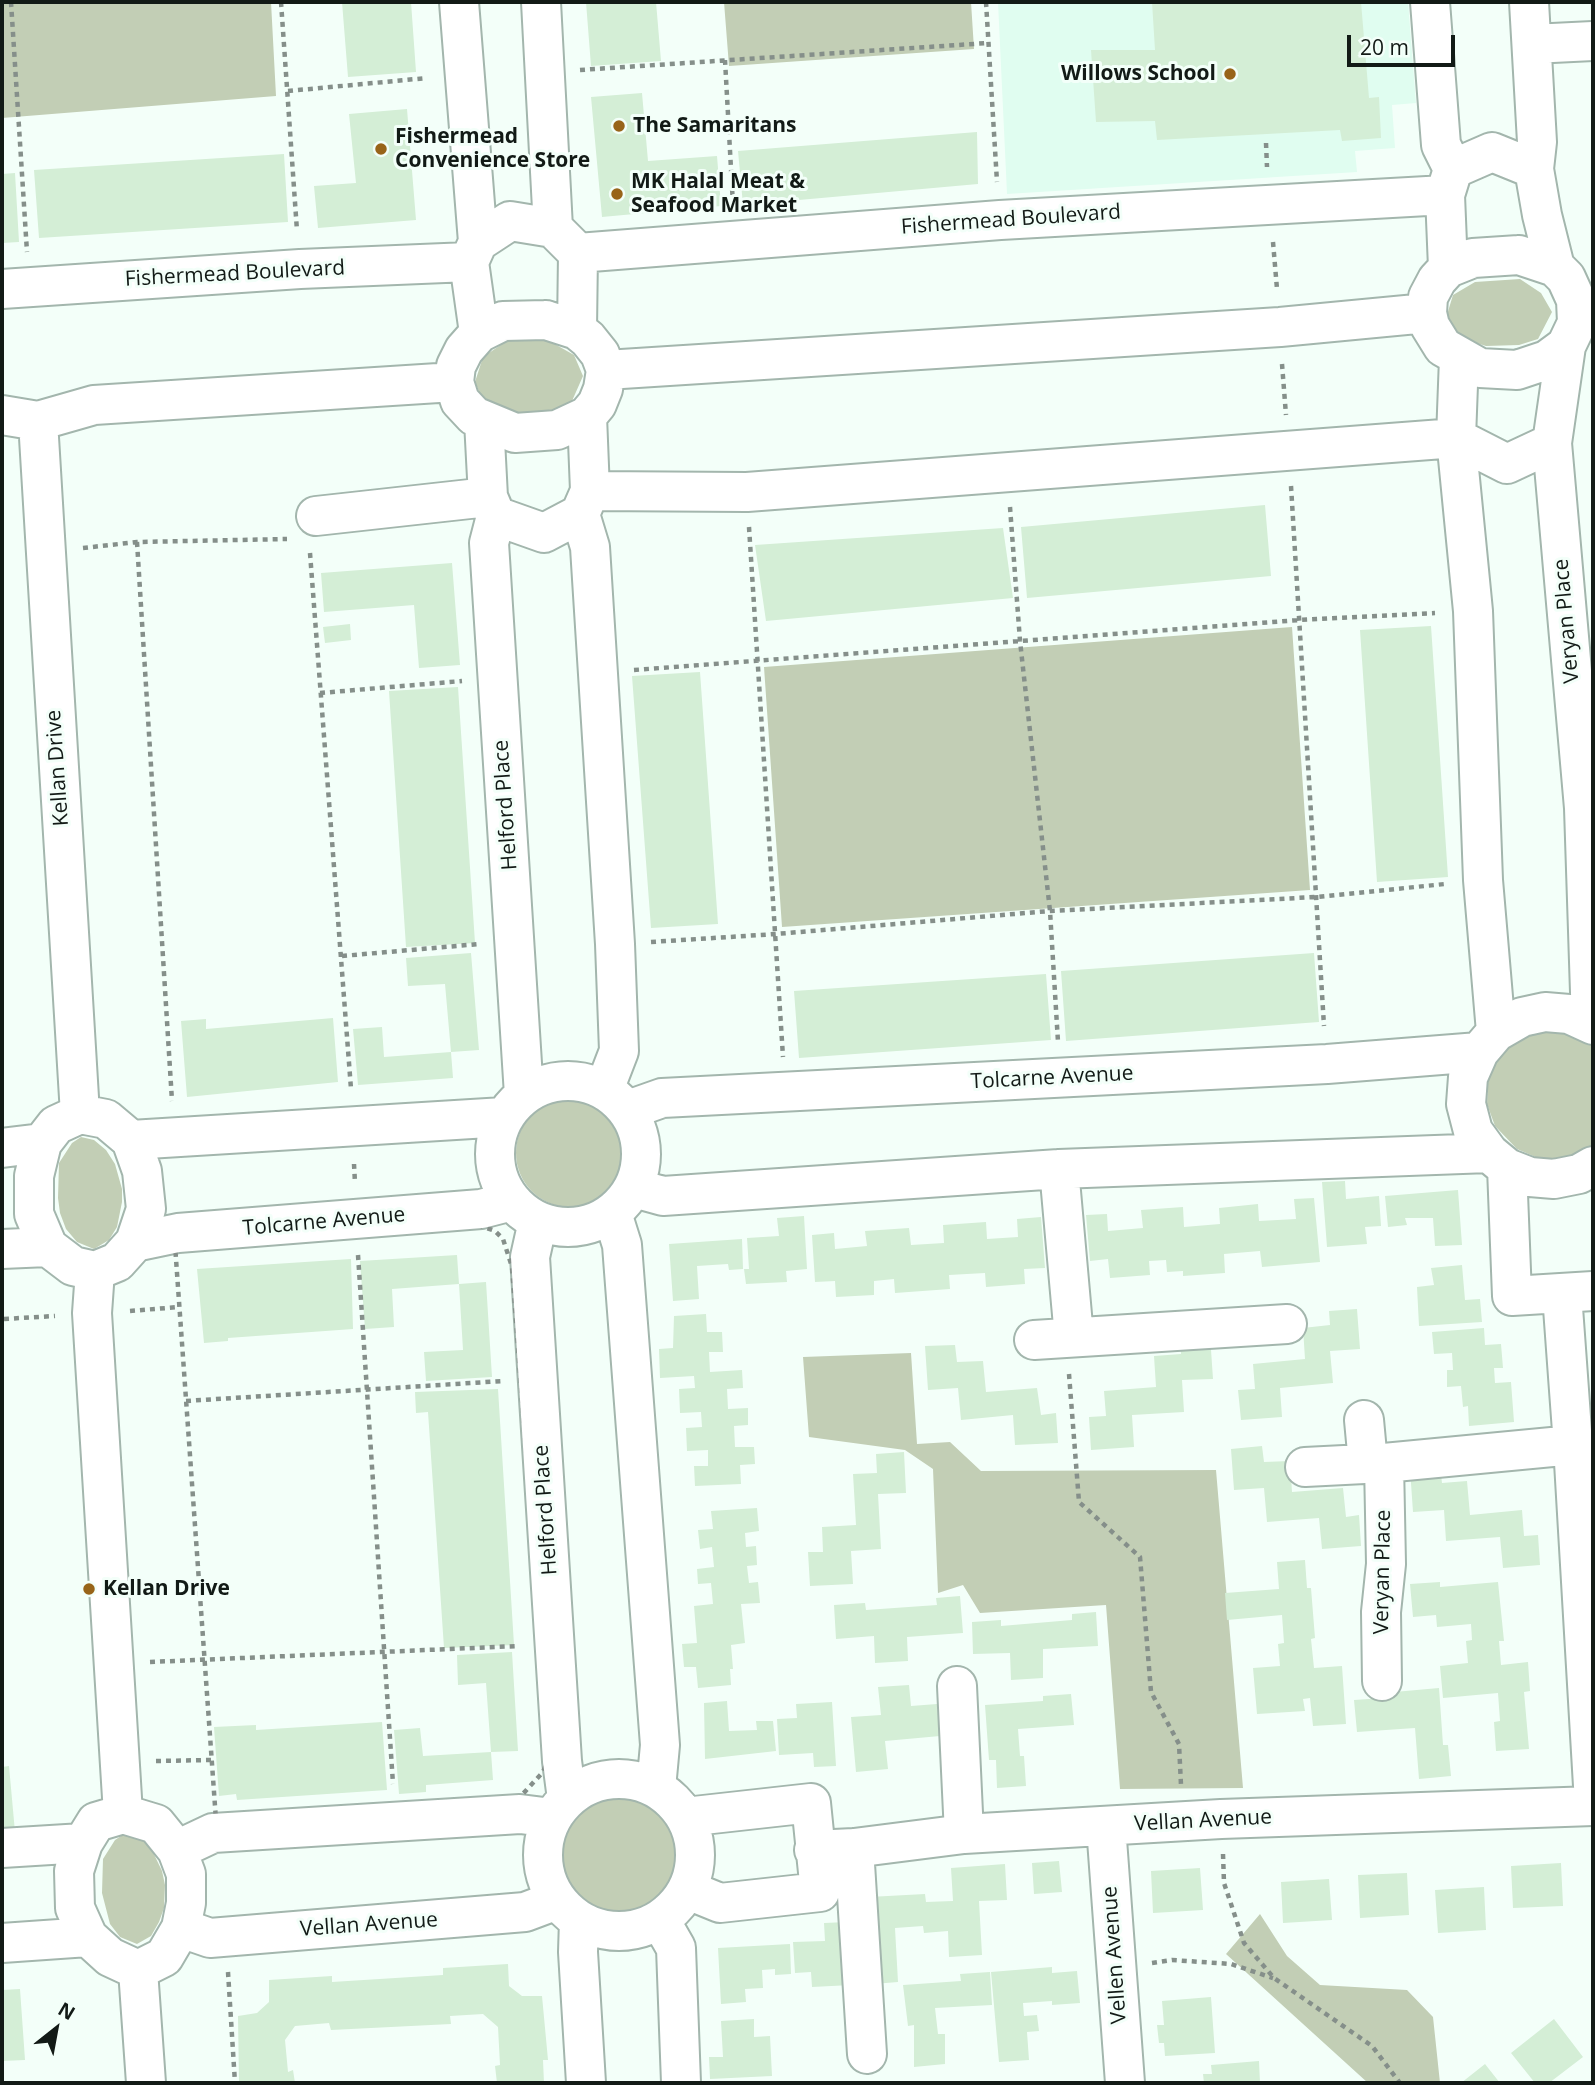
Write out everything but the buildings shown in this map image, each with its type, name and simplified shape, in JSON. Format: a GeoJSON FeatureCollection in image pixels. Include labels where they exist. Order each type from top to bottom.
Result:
{"type":"FeatureCollection","features":[{"type":"Feature","properties":{"kind":"street"},"geometry":{"type":"LineString","coordinates":[[459,2],[466,74],[479,333]]}},
{"type":"Feature","properties":{"kind":"street"},"geometry":{"type":"LineString","coordinates":[[541,2],[544,72],[577,330]]}},
{"type":"Feature","properties":{"kind":"street"},"geometry":{"type":"LineString","coordinates":[[1430,2],[1441,145],[1449,182],[1448,268]]}},
{"type":"Feature","properties":{"kind":"street"},"geometry":{"type":"LineString","coordinates":[[1529,2],[1536,142],[1534,169],[1555,267]]}},
{"type":"Feature","properties":{"kind":"street"},"geometry":{"type":"LineString","coordinates":[[1532,44],[1593,41]]}},
{"type":"Feature","properties":{"kind":"street"},"geometry":{"type":"LineString","coordinates":[[1449,182],[1492,152],[1534,169]]}},
{"type":"Feature","properties":{"kind":"street","name":"Fishermead Boulevard"},"geometry":{"type":"LineString","coordinates":[[16,288],[300,269],[474,252],[510,222],[566,241],[735,241],[1000,219],[1270,205],[1449,182]]}},
{"type":"Feature","properties":{"kind":"street"},"geometry":{"type":"LineString","coordinates":[[1519,254],[1555,267],[1585,299],[1566,346],[1547,360],[1517,370],[1480,368],[1459,358],[1443,347],[1430,326],[1427,313],[1428,297],[1437,280],[1448,268],[1473,258],[1519,254]]}},
{"type":"Feature","properties":{"kind":"street"},"geometry":{"type":"LineString","coordinates":[[606,370],[1280,327],[1427,313]]}},
{"type":"Feature","properties":{"kind":"street"},"geometry":{"type":"LineString","coordinates":[[535,320],[546,320],[577,330],[600,354],[606,370],[597,404],[587,416],[557,430],[515,433],[474,416],[460,401],[454,382],[456,366],[464,350],[479,333],[503,321],[535,320]]}},
{"type":"Feature","properties":{"kind":"street","name":"Veryan Place"},"geometry":{"type":"LineString","coordinates":[[1487,1042],[1522,1017],[1545,1012],[1569,1014],[1592,1024],[1584,808],[1552,443],[1566,346]]}},
{"type":"Feature","properties":{"kind":"street"},"geometry":{"type":"LineString","coordinates":[[1459,358],[1456,438],[1473,611],[1487,1042],[1468,1077],[1466,1104],[1473,1131],[1498,1161],[1530,1177],[1554,1179],[1578,1174],[1593,1166]]}},
{"type":"Feature","properties":{"kind":"street"},"geometry":{"type":"LineString","coordinates":[[20,418],[94,405],[454,382]]}},
{"type":"Feature","properties":{"kind":"street"},"geometry":{"type":"LineString","coordinates":[[587,416],[585,503],[615,944],[619,1051],[616,1100]]}},
{"type":"Feature","properties":{"kind":"street","name":"Kellan Drive"},"geometry":{"type":"LineString","coordinates":[[20,418],[45,553],[80,1114]]}},
{"type":"Feature","properties":{"kind":"street","name":"Helford Place"},"geometry":{"type":"LineString","coordinates":[[484,421],[492,506],[489,543],[515,941],[514,1106],[497,1138],[495,1160],[500,1182],[525,1211],[530,1257],[562,1761],[560,1808],[544,1838],[542,1859],[547,1881],[568,1910],[578,1952],[586,2083]]}},
{"type":"Feature","properties":{"kind":"street"},"geometry":{"type":"LineString","coordinates":[[313,527],[492,506],[544,533],[585,503],[1456,438],[1507,464],[1552,443]]}},
{"type":"Feature","properties":{"kind":"street","name":"Tolcarne Avenue"},"geometry":{"type":"LineString","coordinates":[[616,1100],[1327,1064],[1487,1042]]}},
{"type":"Feature","properties":{"kind":"street"},"geometry":{"type":"LineString","coordinates":[[131,1140],[353,1128],[514,1106],[543,1085],[564,1080],[584,1082],[616,1100],[640,1135],[642,1162],[623,1201],[622,1245],[660,1745],[656,1788]]}},
{"type":"Feature","properties":{"kind":"street"},"geometry":{"type":"LineString","coordinates":[[80,1114],[106,1119],[131,1140],[142,1171],[146,1209],[135,1242],[117,1262],[95,1271],[73,1266],[48,1247],[34,1214],[34,1176],[43,1143],[57,1125],[80,1114]]}},
{"type":"Feature","properties":{"kind":"street"},"geometry":{"type":"LineString","coordinates":[[2,1148],[43,1143]]}},
{"type":"Feature","properties":{"kind":"street"},"geometry":{"type":"LineString","coordinates":[[525,1211],[564,1227],[589,1225],[623,1201],[663,1196],[1059,1170],[1498,1161]]}},
{"type":"Feature","properties":{"kind":"street"},"geometry":{"type":"LineString","coordinates":[[1498,1161],[1512,1296],[1577,1293],[1573,1445],[1593,1786]]}},
{"type":"Feature","properties":{"kind":"street"},"geometry":{"type":"LineString","coordinates":[[1059,1170],[1074,1337]]}},
{"type":"Feature","properties":{"kind":"street","name":"Tolcarne Avenue"},"geometry":{"type":"LineString","coordinates":[[135,1242],[178,1233],[357,1233],[481,1209],[525,1211]]}},
{"type":"Feature","properties":{"kind":"street"},"geometry":{"type":"LineString","coordinates":[[2,1249],[48,1247]]}},
{"type":"Feature","properties":{"kind":"street"},"geometry":{"type":"LineString","coordinates":[[95,1271],[92,1313],[123,1814]]}},
{"type":"Feature","properties":{"kind":"street"},"geometry":{"type":"LineString","coordinates":[[1034,1340],[1287,1324]]}},
{"type":"Feature","properties":{"kind":"street","name":"Veryan Place"},"geometry":{"type":"LineString","coordinates":[[1364,1420],[1376,1463],[1386,1564],[1381,1612],[1382,1681]]}},
{"type":"Feature","properties":{"kind":"street"},"geometry":{"type":"LineString","coordinates":[[1305,1467],[1573,1445]]}},
{"type":"Feature","properties":{"kind":"street"},"geometry":{"type":"LineString","coordinates":[[957,1686],[964,1833]]}},
{"type":"Feature","properties":{"kind":"street"},"geometry":{"type":"LineString","coordinates":[[177,1850],[213,1833],[520,1814],[560,1808],[587,1786],[610,1779],[634,1780],[656,1788],[672,1800],[685,1816],[694,1840],[695,1866],[688,1890],[676,1907],[660,1920],[634,1930],[606,1930],[568,1910]]}},
{"type":"Feature","properties":{"kind":"street"},"geometry":{"type":"LineString","coordinates":[[685,1816],[811,1803],[820,1892],[720,1903],[688,1890]]}},
{"type":"Feature","properties":{"kind":"street","name":"Vellan Avenue"},"geometry":{"type":"LineString","coordinates":[[814,1850],[854,1848],[964,1833],[1221,1818],[1593,1806]]}},
{"type":"Feature","properties":{"kind":"street"},"geometry":{"type":"LineString","coordinates":[[123,1814],[156,1824],[177,1850],[186,1874],[186,1903],[181,1928],[164,1957],[138,1970],[110,1957],[88,1937],[75,1908],[74,1871],[82,1843],[96,1822],[123,1814]]}},
{"type":"Feature","properties":{"kind":"street","name":"Vellen Avenue"},"geometry":{"type":"LineString","coordinates":[[1105,1826],[1125,2083]]}},
{"type":"Feature","properties":{"kind":"street"},"geometry":{"type":"LineString","coordinates":[[2,1848],[82,1843]]}},
{"type":"Feature","properties":{"kind":"street"},"geometry":{"type":"LineString","coordinates":[[854,1848],[867,2054]]}},
{"type":"Feature","properties":{"kind":"street","name":"Vellan Avenue"},"geometry":{"type":"LineString","coordinates":[[181,1928],[210,1938],[568,1910]]}},
{"type":"Feature","properties":{"kind":"street"},"geometry":{"type":"LineString","coordinates":[[660,1920],[676,1948],[681,2083]]}},
{"type":"Feature","properties":{"kind":"street"},"geometry":{"type":"LineString","coordinates":[[2,1943],[88,1937]]}},
{"type":"Feature","properties":{"kind":"street"},"geometry":{"type":"LineString","coordinates":[[138,1970],[146,2083]]}},
{"type":"Feature","properties":{"kind":"path"},"geometry":{"type":"LineString","coordinates":[[11,2],[16,288]]}},
{"type":"Feature","properties":{"kind":"path"},"geometry":{"type":"LineString","coordinates":[[281,2],[300,269]]}},
{"type":"Feature","properties":{"kind":"path"},"geometry":{"type":"LineString","coordinates":[[986,2],[1000,219]]}},
{"type":"Feature","properties":{"kind":"path"},"geometry":{"type":"LineString","coordinates":[[544,72],[988,43]]}},
{"type":"Feature","properties":{"kind":"path"},"geometry":{"type":"LineString","coordinates":[[725,60],[735,241]]}},
{"type":"Feature","properties":{"kind":"path"},"geometry":{"type":"LineString","coordinates":[[288,91],[466,74]]}},
{"type":"Feature","properties":{"kind":"path"},"geometry":{"type":"LineString","coordinates":[[1266,143],[1327,1064]]}},
{"type":"Feature","properties":{"kind":"path"},"geometry":{"type":"LineString","coordinates":[[1007,472],[1020,641],[1050,911],[1060,1077]]}},
{"type":"Feature","properties":{"kind":"path"},"geometry":{"type":"LineString","coordinates":[[747,492],[785,1091]]}},
{"type":"Feature","properties":{"kind":"path"},"geometry":{"type":"LineString","coordinates":[[45,553],[313,527],[320,693],[342,956],[353,1128],[357,1233],[366,1390],[395,1809],[507,1801],[520,1797],[543,1772],[549,1757],[512,1268],[503,1239],[495,1231],[478,1225],[357,1233],[175,1245],[216,1820]]}},
{"type":"Feature","properties":{"kind":"path"},"geometry":{"type":"LineString","coordinates":[[137,542],[174,1137]]}},
{"type":"Feature","properties":{"kind":"path"},"geometry":{"type":"LineString","coordinates":[[598,673],[1299,620],[1473,611]]}},
{"type":"Feature","properties":{"kind":"path"},"geometry":{"type":"LineString","coordinates":[[320,693],[498,678]]}},
{"type":"Feature","properties":{"kind":"path"},"geometry":{"type":"LineString","coordinates":[[615,944],[776,934],[1050,911],[1316,897],[1483,880]]}},
{"type":"Feature","properties":{"kind":"path"},"geometry":{"type":"LineString","coordinates":[[342,956],[515,941]]}},
{"type":"Feature","properties":{"kind":"path"},"geometry":{"type":"LineString","coordinates":[[1074,1337],[1069,1370],[1079,1502],[1140,1557],[1152,1692],[1179,1744],[1183,1821]]}},
{"type":"Feature","properties":{"kind":"path"},"geometry":{"type":"LineString","coordinates":[[186,1401],[521,1380]]}},
{"type":"Feature","properties":{"kind":"path"},"geometry":{"type":"LineString","coordinates":[[114,1664],[541,1645]]}},
{"type":"Feature","properties":{"kind":"path"},"geometry":{"type":"LineString","coordinates":[[120,1762],[211,1760]]}},
{"type":"Feature","properties":{"kind":"path"},"geometry":{"type":"LineString","coordinates":[[1221,1818],[1224,1883],[1244,1943],[1274,1978],[1372,2046],[1400,2083]]}},
{"type":"Feature","properties":{"kind":"path"},"geometry":{"type":"LineString","coordinates":[[226,1936],[235,2083]]}},
{"type":"Feature","properties":{"kind":"path"},"geometry":{"type":"LineString","coordinates":[[1116,1968],[1172,1960],[1231,1964],[1274,1978]]}},
{"type":"Feature","properties":{"kind":"shaded area"},"geometry":{"type":"Polygon","coordinates":[[[2,2],[271,2],[276,96],[2,118],[2,2]]]}},
{"type":"Feature","properties":{"kind":"shaded area"},"geometry":{"type":"Polygon","coordinates":[[[724,2],[971,2],[974,49],[729,66],[724,2]]]}},
{"type":"Feature","properties":{"kind":"shaded area"},"geometry":{"type":"Polygon","coordinates":[[[998,2],[1408,2],[1416,103],[1392,105],[1395,148],[1355,151],[1357,172],[1007,194],[998,2]]]}},
{"type":"Feature","properties":{"kind":"shaded area"},"geometry":{"type":"Polygon","coordinates":[[[1520,279],[1541,293],[1552,312],[1538,339],[1519,345],[1486,346],[1455,336],[1446,318],[1453,295],[1475,282],[1520,279]]]}},
{"type":"Feature","properties":{"kind":"shaded area"},"geometry":{"type":"Polygon","coordinates":[[[544,338],[574,355],[583,376],[572,401],[548,415],[515,416],[483,401],[475,382],[483,357],[508,340],[544,338]]]}},
{"type":"Feature","properties":{"kind":"shaded area"},"geometry":{"type":"Polygon","coordinates":[[[1292,627],[1310,890],[782,927],[764,667],[1292,627]]]}},
{"type":"Feature","properties":{"kind":"shaded area"},"geometry":{"type":"Polygon","coordinates":[[[1566,1028],[1593,1041],[1593,1146],[1583,1153],[1561,1160],[1538,1158],[1517,1149],[1495,1126],[1487,1104],[1488,1081],[1496,1059],[1511,1042],[1531,1031],[1566,1028]]]}},
{"type":"Feature","properties":{"kind":"shaded area"},"geometry":{"type":"Polygon","coordinates":[[[570,1099],[591,1103],[608,1115],[620,1132],[624,1153],[620,1174],[608,1191],[591,1203],[570,1207],[549,1203],[532,1191],[520,1174],[516,1153],[520,1132],[532,1115],[549,1103],[570,1099]]]}},
{"type":"Feature","properties":{"kind":"shaded area"},"geometry":{"type":"Polygon","coordinates":[[[81,1137],[94,1140],[106,1150],[115,1164],[122,1189],[117,1227],[109,1240],[94,1249],[77,1242],[66,1229],[58,1198],[59,1163],[72,1143],[81,1137]]]}},
{"type":"Feature","properties":{"kind":"shaded area"},"geometry":{"type":"Polygon","coordinates":[[[911,1353],[917,1444],[950,1442],[981,1471],[1216,1470],[1243,1788],[1120,1789],[1106,1605],[980,1613],[963,1585],[938,1593],[933,1469],[905,1450],[809,1437],[803,1357],[911,1353]]]}},
{"type":"Feature","properties":{"kind":"shaded area"},"geometry":{"type":"Polygon","coordinates":[[[619,1797],[641,1802],[659,1814],[671,1832],[676,1854],[671,1876],[659,1894],[641,1906],[619,1911],[597,1906],[579,1894],[567,1876],[562,1854],[567,1832],[579,1814],[597,1802],[619,1797]]]}},
{"type":"Feature","properties":{"kind":"shaded area"},"geometry":{"type":"Polygon","coordinates":[[[124,1834],[138,1837],[150,1846],[162,1871],[165,1885],[164,1908],[159,1922],[151,1936],[137,1944],[120,1937],[110,1924],[102,1893],[103,1859],[115,1840],[124,1834]]]}},
{"type":"Feature","properties":{"kind":"shaded area"},"geometry":{"type":"Polygon","coordinates":[[[1260,1914],[1287,1956],[1320,1985],[1407,1990],[1433,2017],[1440,2083],[1368,2083],[1226,1954],[1260,1914]]]}},
{"type":"Feature","properties":{"kind":"place","name":"Willows School"},"geometry":{"type":"Point","coordinates":[1230,74]}},
{"type":"Feature","properties":{"kind":"place","name":"The Samaritans"},"geometry":{"type":"Point","coordinates":[619,126]}},
{"type":"Feature","properties":{"kind":"place","name":"Fishermead Convenience Store"},"geometry":{"type":"Point","coordinates":[381,149]}},
{"type":"Feature","properties":{"kind":"place","name":"MK Halal Meat & Seafood Market"},"geometry":{"type":"Point","coordinates":[617,194]}},
{"type":"Feature","properties":{"kind":"place","name":"Kellan Drive"},"geometry":{"type":"Point","coordinates":[89,1589]}}]}
